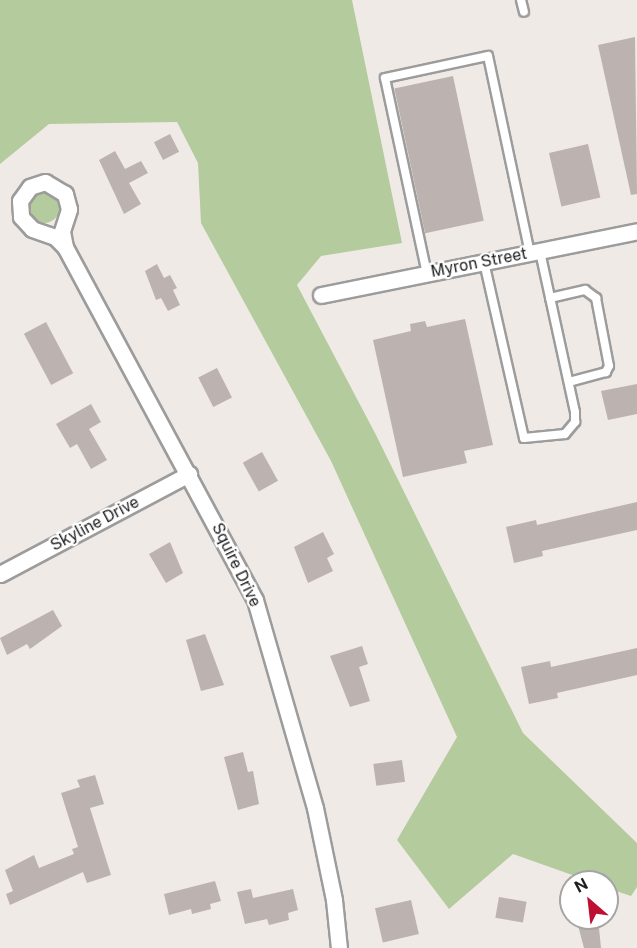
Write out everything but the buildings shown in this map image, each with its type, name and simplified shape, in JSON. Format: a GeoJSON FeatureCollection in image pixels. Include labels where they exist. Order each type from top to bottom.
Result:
{"type":"FeatureCollection","features":[{"type":"Feature","properties":{"kind":"street","name":"Myron Street"},"geometry":{"type":"LineString","coordinates":[[321,295],[637,231]]}},
{"type":"Feature","properties":{"kind":"street","name":"Squire Drive"},"geometry":{"type":"LineString","coordinates":[[65,247],[244,575],[262,619],[315,808],[334,900],[339,948]]}},
{"type":"Feature","properties":{"kind":"street","name":"Skyline Drive"},"geometry":{"type":"LineString","coordinates":[[0,574],[189,474]]}},
{"type":"Feature","properties":{"kind":"lane"},"geometry":{"type":"LineString","coordinates":[[521,0],[524,12]]}},
{"type":"Feature","properties":{"kind":"lane"},"geometry":{"type":"LineString","coordinates":[[427,274],[385,78],[488,56],[535,252],[550,297],[569,382],[575,412],[571,429],[565,434],[524,438],[484,262]]}},
{"type":"Feature","properties":{"kind":"lane"},"geometry":{"type":"LineString","coordinates":[[550,297],[585,290],[596,298],[609,366],[606,372],[569,382]]}},
{"type":"Feature","properties":{"kind":"green space"},"geometry":{"type":"Polygon","coordinates":[[[0,0],[352,0],[402,243],[321,256],[297,285],[376,435],[523,733],[637,843],[637,887],[631,896],[619,892],[619,870],[559,870],[513,854],[449,909],[397,840],[457,737],[331,461],[201,223],[198,163],[177,122],[49,124],[0,164],[0,0]]]}},
{"type":"Feature","properties":{"kind":"green space"},"geometry":{"type":"Polygon","coordinates":[[[44,191],[55,196],[60,207],[55,218],[44,223],[33,218],[28,207],[33,196],[44,191]]]}}]}
